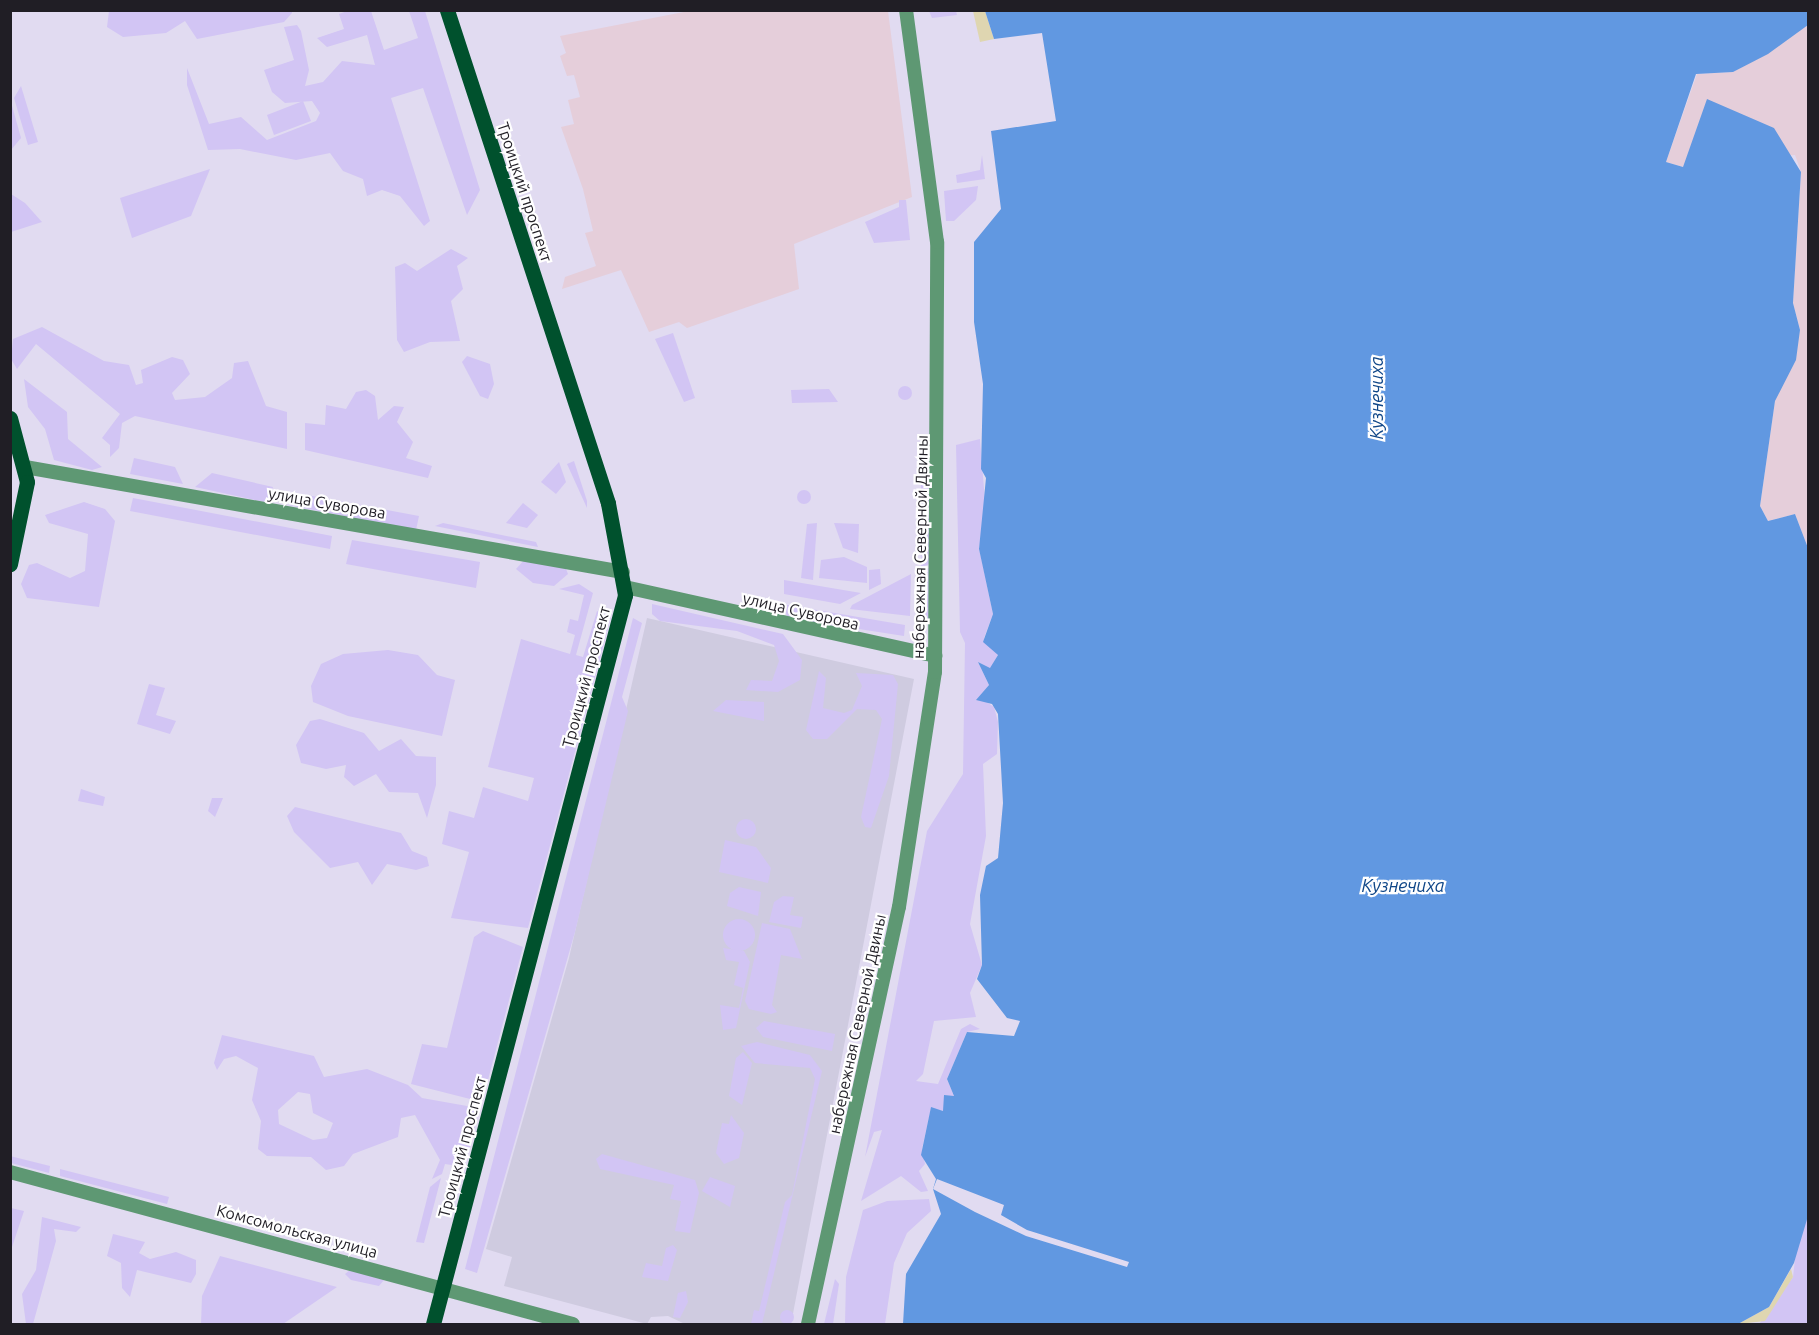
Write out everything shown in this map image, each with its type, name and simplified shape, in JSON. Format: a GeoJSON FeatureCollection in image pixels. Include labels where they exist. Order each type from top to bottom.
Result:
{"type":"FeatureCollection","features":[{"type":"Feature","properties":{"kind":"main road","name":"Троицкий проспект"},"geometry":{"type":"LineString","coordinates":[[433,1324],[624,609],[624,580],[608,503],[447,10]]}},
{"type":"Feature","properties":{"kind":"main road"},"geometry":{"type":"LineString","coordinates":[[10,418],[25,467],[26,496],[10,564]]}},
{"type":"Feature","properties":{"kind":"street","name":"набережная Северной Двины"},"geometry":{"type":"LineString","coordinates":[[808,1324],[899,907],[928,737],[935,656],[937,242],[906,10]]}},
{"type":"Feature","properties":{"kind":"street","name":"улица Суворова"},"geometry":{"type":"LineString","coordinates":[[25,467],[624,580],[935,656]]}},
{"type":"Feature","properties":{"kind":"street","name":"Комсомольская улица"},"geometry":{"type":"LineString","coordinates":[[10,1172],[573,1324]]}},
{"type":"Feature","properties":{"kind":"shaded area"},"geometry":{"type":"Polygon","coordinates":[[[292,10],[292,13],[284,22],[197,39],[185,21],[166,33],[123,37],[107,27],[109,11],[292,10]]]}},
{"type":"Feature","properties":{"kind":"shaded area"},"geometry":{"type":"Polygon","coordinates":[[[350,10],[371,11],[384,50],[418,38],[409,11],[425,11],[480,190],[467,215],[423,88],[391,98],[430,221],[424,226],[400,196],[382,190],[367,196],[363,179],[343,171],[330,153],[296,160],[240,149],[208,150],[187,85],[187,68],[209,124],[241,117],[267,140],[316,121],[320,113],[312,101],[285,103],[272,92],[264,70],[294,60],[284,27],[297,25],[301,31],[309,70],[305,86],[323,82],[342,61],[375,65],[367,35],[327,47],[317,38],[344,29],[339,14],[350,10]]]}},
{"type":"Feature","properties":{"kind":"shaded area"},"geometry":{"type":"Polygon","coordinates":[[[689,11],[888,11],[912,197],[794,244],[799,289],[687,328],[679,322],[649,332],[621,270],[562,289],[565,277],[596,266],[585,233],[593,231],[583,189],[561,127],[574,124],[568,100],[580,97],[574,75],[567,76],[560,56],[566,53],[560,36],[689,11]]]}},
{"type":"Feature","properties":{"kind":"shaded area"},"geometry":{"type":"Polygon","coordinates":[[[929,11],[956,11],[957,15],[932,18],[929,11]]]}},
{"type":"Feature","properties":{"kind":"shaded area"},"geometry":{"type":"Polygon","coordinates":[[[1808,25],[1808,548],[1795,514],[1768,521],[1760,506],[1775,401],[1800,330],[1793,303],[1801,172],[1795,155],[1683,167],[1666,162],[1697,74],[1733,72],[1808,25]]]}},
{"type":"Feature","properties":{"kind":"shaded area"},"geometry":{"type":"Polygon","coordinates":[[[21,86],[38,142],[28,145],[14,98],[21,86]]]}},
{"type":"Feature","properties":{"kind":"shaded area"},"geometry":{"type":"Polygon","coordinates":[[[303,101],[311,121],[274,135],[267,115],[303,101]]]}},
{"type":"Feature","properties":{"kind":"shaded area"},"geometry":{"type":"Polygon","coordinates":[[[11,102],[21,138],[11,150],[10,149],[11,102]]]}},
{"type":"Feature","properties":{"kind":"shaded area"},"geometry":{"type":"Polygon","coordinates":[[[982,155],[985,179],[957,183],[956,175],[980,170],[982,155]]]}},
{"type":"Feature","properties":{"kind":"shaded area"},"geometry":{"type":"Polygon","coordinates":[[[210,169],[191,216],[132,238],[120,198],[210,169]]]}},
{"type":"Feature","properties":{"kind":"shaded area"},"geometry":{"type":"Polygon","coordinates":[[[978,186],[976,200],[954,221],[946,221],[944,191],[978,186]]]}},
{"type":"Feature","properties":{"kind":"shaded area"},"geometry":{"type":"Polygon","coordinates":[[[11,194],[25,203],[42,222],[11,232],[11,194]]]}},
{"type":"Feature","properties":{"kind":"shaded area"},"geometry":{"type":"Polygon","coordinates":[[[899,200],[906,200],[910,240],[874,243],[865,222],[899,207],[899,200]]]}},
{"type":"Feature","properties":{"kind":"shaded area"},"geometry":{"type":"Polygon","coordinates":[[[451,249],[468,258],[457,266],[463,289],[451,301],[460,341],[430,342],[404,352],[397,340],[395,267],[405,263],[417,271],[451,249]]]}},
{"type":"Feature","properties":{"kind":"shaded area"},"geometry":{"type":"Polygon","coordinates":[[[42,327],[104,361],[129,365],[136,385],[143,383],[141,370],[172,357],[183,360],[190,374],[172,393],[175,400],[205,397],[232,378],[234,363],[248,361],[266,406],[287,412],[287,449],[135,416],[122,423],[119,448],[110,457],[110,445],[102,438],[120,414],[36,344],[17,369],[11,359],[13,339],[42,327]]]}},
{"type":"Feature","properties":{"kind":"shaded area"},"geometry":{"type":"Polygon","coordinates":[[[673,333],[695,398],[684,402],[655,339],[673,333]]]}},
{"type":"Feature","properties":{"kind":"shaded area"},"geometry":{"type":"Polygon","coordinates":[[[467,356],[490,364],[494,384],[488,399],[480,396],[462,362],[467,356]]]}},
{"type":"Feature","properties":{"kind":"shaded area"},"geometry":{"type":"Polygon","coordinates":[[[24,379],[67,412],[68,439],[102,467],[92,470],[54,460],[45,429],[28,407],[24,379]]]}},
{"type":"Feature","properties":{"kind":"shaded area"},"geometry":{"type":"Polygon","coordinates":[[[902,386],[908,386],[912,393],[908,400],[902,400],[898,396],[898,390],[902,386]]]}},
{"type":"Feature","properties":{"kind":"shaded area"},"geometry":{"type":"Polygon","coordinates":[[[829,389],[838,402],[792,403],[791,390],[829,389]]]}},
{"type":"Feature","properties":{"kind":"shaded area"},"geometry":{"type":"Polygon","coordinates":[[[366,390],[375,396],[378,420],[394,406],[404,407],[397,422],[413,442],[406,458],[432,466],[428,478],[305,450],[305,423],[325,425],[326,405],[346,409],[356,392],[366,390]]]}},
{"type":"Feature","properties":{"kind":"shaded area"},"geometry":{"type":"Polygon","coordinates":[[[980,439],[986,513],[979,548],[993,614],[984,638],[998,655],[990,669],[978,662],[989,685],[979,697],[994,707],[998,722],[997,754],[983,764],[986,836],[970,924],[982,965],[970,993],[976,1017],[934,1021],[923,1074],[916,1081],[938,1084],[961,1029],[970,1024],[980,1029],[967,1032],[947,1079],[954,1096],[943,1111],[931,1108],[922,1149],[925,1164],[919,1171],[928,1191],[921,1192],[901,1176],[861,1201],[882,1130],[874,1132],[865,1157],[927,831],[963,774],[965,643],[960,632],[956,445],[980,439]]]}},
{"type":"Feature","properties":{"kind":"shaded area"},"geometry":{"type":"Polygon","coordinates":[[[134,458],[175,467],[183,484],[130,474],[134,458]]]}},
{"type":"Feature","properties":{"kind":"shaded area"},"geometry":{"type":"Polygon","coordinates":[[[574,461],[587,501],[587,508],[567,464],[574,461]]]}},
{"type":"Feature","properties":{"kind":"shaded area"},"geometry":{"type":"Polygon","coordinates":[[[559,462],[566,482],[556,494],[541,482],[559,462]]]}},
{"type":"Feature","properties":{"kind":"shaded area"},"geometry":{"type":"Polygon","coordinates":[[[921,463],[931,463],[931,506],[921,506],[921,463]]]}},
{"type":"Feature","properties":{"kind":"shaded area"},"geometry":{"type":"Polygon","coordinates":[[[212,473],[273,487],[269,503],[195,487],[212,473]]]}},
{"type":"Feature","properties":{"kind":"shaded area"},"geometry":{"type":"Polygon","coordinates":[[[804,490],[809,492],[811,497],[809,502],[804,504],[799,502],[797,497],[799,492],[804,490]]]}},
{"type":"Feature","properties":{"kind":"shaded area"},"geometry":{"type":"Polygon","coordinates":[[[291,492],[419,516],[416,530],[288,505],[291,492]]]}},
{"type":"Feature","properties":{"kind":"shaded area"},"geometry":{"type":"Polygon","coordinates":[[[133,498],[332,536],[330,549],[130,511],[133,498]]]}},
{"type":"Feature","properties":{"kind":"shaded area"},"geometry":{"type":"Polygon","coordinates":[[[84,502],[105,509],[115,521],[99,607],[27,598],[21,584],[29,565],[37,563],[70,578],[85,571],[88,534],[49,523],[45,515],[84,502]]]}},
{"type":"Feature","properties":{"kind":"shaded area"},"geometry":{"type":"Polygon","coordinates":[[[523,503],[538,515],[527,528],[506,523],[523,503]]]}},
{"type":"Feature","properties":{"kind":"shaded area"},"geometry":{"type":"Polygon","coordinates":[[[923,515],[930,515],[930,564],[921,567],[923,515]]]}},
{"type":"Feature","properties":{"kind":"shaded area"},"geometry":{"type":"Polygon","coordinates":[[[443,523],[536,542],[538,547],[435,526],[443,523]]]}},
{"type":"Feature","properties":{"kind":"shaded area"},"geometry":{"type":"Polygon","coordinates":[[[817,523],[813,580],[801,578],[807,524],[817,523]]]}},
{"type":"Feature","properties":{"kind":"shaded area"},"geometry":{"type":"Polygon","coordinates":[[[834,523],[859,524],[858,553],[843,548],[834,523]]]}},
{"type":"Feature","properties":{"kind":"shaded area"},"geometry":{"type":"Polygon","coordinates":[[[352,540],[480,562],[476,588],[346,564],[352,540]]]}},
{"type":"Feature","properties":{"kind":"shaded area"},"geometry":{"type":"Polygon","coordinates":[[[844,557],[867,567],[867,583],[819,578],[821,560],[844,557]]]}},
{"type":"Feature","properties":{"kind":"shaded area"},"geometry":{"type":"Polygon","coordinates":[[[525,559],[566,569],[568,574],[554,586],[533,583],[516,569],[525,559]]]}},
{"type":"Feature","properties":{"kind":"shaded area"},"geometry":{"type":"Polygon","coordinates":[[[931,567],[931,620],[920,619],[921,571],[931,567]]]}},
{"type":"Feature","properties":{"kind":"shaded area"},"geometry":{"type":"Polygon","coordinates":[[[880,569],[881,584],[869,590],[869,570],[880,569]]]}},
{"type":"Feature","properties":{"kind":"shaded area"},"geometry":{"type":"Polygon","coordinates":[[[911,574],[910,616],[850,609],[852,605],[911,574]]]}},
{"type":"Feature","properties":{"kind":"shaded area"},"geometry":{"type":"Polygon","coordinates":[[[784,580],[861,593],[840,604],[784,594],[784,580]]]}},
{"type":"Feature","properties":{"kind":"shaded area"},"geometry":{"type":"Polygon","coordinates":[[[579,584],[593,593],[576,655],[583,657],[597,611],[611,617],[528,928],[451,918],[469,852],[442,844],[449,811],[474,818],[483,787],[528,801],[534,778],[488,767],[521,639],[570,654],[575,635],[567,632],[570,619],[578,621],[584,595],[559,589],[579,584]]]}},
{"type":"Feature","properties":{"kind":"shaded area"},"geometry":{"type":"Polygon","coordinates":[[[652,604],[783,634],[802,660],[800,680],[778,692],[746,690],[751,680],[772,681],[779,661],[774,645],[737,631],[660,621],[652,614],[652,604]]]}},
{"type":"Feature","properties":{"kind":"shaded area"},"geometry":{"type":"Polygon","coordinates":[[[782,604],[905,625],[904,636],[788,618],[782,604]]]}},
{"type":"Feature","properties":{"kind":"shaded area"},"geometry":{"type":"Polygon","coordinates":[[[633,618],[642,623],[622,697],[628,711],[575,932],[477,1273],[465,1269],[633,618]]]}},
{"type":"Feature","properties":{"kind":"shaded area"},"geometry":{"type":"Polygon","coordinates":[[[647,618],[914,679],[791,1324],[685,1324],[668,1316],[651,1317],[647,1324],[504,1286],[512,1257],[486,1249],[569,958],[647,618]]]}},
{"type":"Feature","properties":{"kind":"shaded area"},"geometry":{"type":"Polygon","coordinates":[[[388,650],[418,655],[437,675],[455,680],[442,736],[348,716],[313,702],[311,686],[321,664],[343,654],[388,650]]]}},
{"type":"Feature","properties":{"kind":"shaded area"},"geometry":{"type":"Polygon","coordinates":[[[819,671],[826,678],[823,708],[844,713],[852,710],[862,686],[856,673],[893,675],[898,684],[889,776],[871,828],[865,827],[861,817],[882,719],[876,710],[857,709],[827,739],[813,739],[806,730],[819,671]]]}},
{"type":"Feature","properties":{"kind":"shaded area"},"geometry":{"type":"Polygon","coordinates":[[[149,684],[165,688],[156,715],[176,721],[170,734],[137,724],[149,684]]]}},
{"type":"Feature","properties":{"kind":"shaded area"},"geometry":{"type":"Polygon","coordinates":[[[726,700],[764,702],[764,721],[713,711],[726,700]]]}},
{"type":"Feature","properties":{"kind":"shaded area"},"geometry":{"type":"Polygon","coordinates":[[[320,719],[364,733],[379,751],[401,739],[416,756],[436,757],[436,785],[427,818],[418,793],[389,792],[376,774],[354,786],[344,777],[346,765],[326,769],[301,763],[296,745],[310,721],[320,719]]]}},
{"type":"Feature","properties":{"kind":"shaded area"},"geometry":{"type":"Polygon","coordinates":[[[81,789],[105,797],[103,806],[78,801],[81,789]]]}},
{"type":"Feature","properties":{"kind":"shaded area"},"geometry":{"type":"Polygon","coordinates":[[[212,798],[223,798],[215,817],[208,811],[212,798]]]}},
{"type":"Feature","properties":{"kind":"shaded area"},"geometry":{"type":"Polygon","coordinates":[[[295,807],[401,833],[412,851],[427,857],[429,866],[416,870],[387,864],[372,885],[358,862],[330,868],[294,832],[287,816],[295,807]]]}},
{"type":"Feature","properties":{"kind":"shaded area"},"geometry":{"type":"Polygon","coordinates":[[[746,819],[753,822],[756,829],[753,836],[746,839],[739,836],[736,829],[739,822],[746,819]]]}},
{"type":"Feature","properties":{"kind":"shaded area"},"geometry":{"type":"Polygon","coordinates":[[[725,840],[756,847],[771,868],[768,883],[719,872],[725,840]]]}},
{"type":"Feature","properties":{"kind":"shaded area"},"geometry":{"type":"Polygon","coordinates":[[[739,887],[761,892],[758,916],[727,906],[730,893],[739,887]]]}},
{"type":"Feature","properties":{"kind":"shaded area"},"geometry":{"type":"Polygon","coordinates":[[[783,896],[794,897],[790,915],[803,917],[801,928],[769,922],[774,902],[783,896]]]}},
{"type":"Feature","properties":{"kind":"shaded area"},"geometry":{"type":"Polygon","coordinates":[[[739,919],[750,924],[755,935],[750,946],[739,951],[728,946],[723,935],[728,924],[739,919]]]}},
{"type":"Feature","properties":{"kind":"shaded area"},"geometry":{"type":"Polygon","coordinates":[[[762,923],[790,929],[802,959],[781,955],[772,1005],[777,1012],[771,1014],[749,1009],[745,1001],[762,923]]]}},
{"type":"Feature","properties":{"kind":"shaded area"},"geometry":{"type":"Polygon","coordinates":[[[483,931],[523,947],[483,1099],[478,1101],[411,1084],[422,1044],[447,1048],[474,937],[483,931]]]}},
{"type":"Feature","properties":{"kind":"shaded area"},"geometry":{"type":"Polygon","coordinates":[[[723,948],[744,951],[750,962],[736,1028],[723,1030],[720,1005],[739,1008],[743,988],[734,985],[739,962],[726,960],[723,948]]]}},
{"type":"Feature","properties":{"kind":"shaded area"},"geometry":{"type":"Polygon","coordinates":[[[764,1021],[835,1034],[832,1051],[763,1037],[756,1028],[764,1021]]]}},
{"type":"Feature","properties":{"kind":"shaded area"},"geometry":{"type":"Polygon","coordinates":[[[222,1035],[314,1056],[324,1077],[367,1069],[408,1085],[422,1098],[467,1106],[478,1115],[465,1167],[445,1164],[442,1174],[432,1179],[440,1160],[415,1115],[401,1118],[398,1137],[353,1154],[344,1166],[326,1170],[311,1157],[267,1156],[258,1149],[261,1121],[252,1100],[258,1068],[236,1056],[224,1059],[217,1070],[214,1063],[222,1035]],[[298,1092],[278,1110],[279,1124],[313,1140],[327,1138],[333,1123],[313,1113],[310,1094],[298,1092]]]}},
{"type":"Feature","properties":{"kind":"shaded area"},"geometry":{"type":"Polygon","coordinates":[[[757,1042],[810,1055],[822,1071],[762,1324],[751,1324],[754,1310],[759,1311],[785,1202],[792,1195],[815,1079],[810,1068],[755,1063],[741,1046],[757,1042]]]}},
{"type":"Feature","properties":{"kind":"shaded area"},"geometry":{"type":"Polygon","coordinates":[[[743,1052],[752,1063],[742,1105],[729,1096],[736,1058],[743,1052]]]}},
{"type":"Feature","properties":{"kind":"shaded area"},"geometry":{"type":"Polygon","coordinates":[[[731,1115],[744,1133],[739,1158],[724,1164],[716,1153],[722,1123],[729,1124],[731,1115]]]}},
{"type":"Feature","properties":{"kind":"shaded area"},"geometry":{"type":"Polygon","coordinates":[[[602,1154],[695,1180],[699,1193],[690,1233],[675,1231],[681,1201],[670,1199],[674,1185],[600,1169],[596,1159],[602,1154]]]}},
{"type":"Feature","properties":{"kind":"shaded area"},"geometry":{"type":"Polygon","coordinates":[[[10,1156],[50,1166],[49,1173],[11,1163],[10,1156]]]}},
{"type":"Feature","properties":{"kind":"shaded area"},"geometry":{"type":"Polygon","coordinates":[[[60,1169],[169,1197],[167,1204],[60,1176],[60,1169]]]}},
{"type":"Feature","properties":{"kind":"shaded area"},"geometry":{"type":"Polygon","coordinates":[[[710,1177],[735,1186],[730,1207],[702,1191],[710,1177]]]}},
{"type":"Feature","properties":{"kind":"shaded area"},"geometry":{"type":"Polygon","coordinates":[[[441,1178],[424,1243],[416,1242],[430,1187],[441,1178]]]}},
{"type":"Feature","properties":{"kind":"shaded area"},"geometry":{"type":"Polygon","coordinates":[[[929,1199],[931,1211],[907,1233],[894,1263],[885,1324],[845,1324],[846,1277],[863,1210],[887,1201],[929,1199]]]}},
{"type":"Feature","properties":{"kind":"shaded area"},"geometry":{"type":"Polygon","coordinates":[[[11,1208],[24,1211],[10,1250],[11,1208]]]}},
{"type":"Feature","properties":{"kind":"shaded area"},"geometry":{"type":"Polygon","coordinates":[[[1808,1216],[1808,1324],[1759,1324],[1793,1277],[1797,1242],[1808,1216]]]}},
{"type":"Feature","properties":{"kind":"shaded area"},"geometry":{"type":"Polygon","coordinates":[[[42,1217],[81,1227],[76,1232],[54,1229],[56,1241],[33,1324],[26,1324],[22,1294],[36,1270],[42,1217]]]}},
{"type":"Feature","properties":{"kind":"shaded area"},"geometry":{"type":"Polygon","coordinates":[[[113,1234],[145,1242],[139,1253],[150,1259],[176,1252],[196,1260],[196,1274],[191,1283],[137,1270],[130,1297],[122,1288],[121,1263],[107,1256],[113,1234]]]}},
{"type":"Feature","properties":{"kind":"shaded area"},"geometry":{"type":"Polygon","coordinates":[[[673,1245],[677,1250],[668,1281],[642,1277],[646,1263],[662,1266],[666,1248],[673,1245]]]}},
{"type":"Feature","properties":{"kind":"shaded area"},"geometry":{"type":"Polygon","coordinates":[[[220,1256],[337,1287],[283,1324],[201,1324],[202,1296],[220,1256]]]}},
{"type":"Feature","properties":{"kind":"shaded area"},"geometry":{"type":"Polygon","coordinates":[[[350,1270],[384,1280],[379,1286],[351,1280],[345,1274],[350,1270]]]}},
{"type":"Feature","properties":{"kind":"shaded area"},"geometry":{"type":"Polygon","coordinates":[[[835,1279],[839,1284],[833,1324],[824,1324],[835,1279]]]}},
{"type":"Feature","properties":{"kind":"shaded area"},"geometry":{"type":"Polygon","coordinates":[[[686,1291],[688,1302],[680,1318],[673,1317],[678,1293],[686,1291]]]}},
{"type":"Feature","properties":{"kind":"shaded area"},"geometry":{"type":"Polygon","coordinates":[[[787,1310],[792,1312],[794,1317],[792,1322],[787,1324],[782,1322],[780,1317],[782,1312],[787,1310]]]}},
{"type":"Feature","properties":{"kind":"sand"},"geometry":{"type":"Polygon","coordinates":[[[973,11],[985,11],[994,39],[980,42],[973,11]]]}},
{"type":"Feature","properties":{"kind":"sand"},"geometry":{"type":"Polygon","coordinates":[[[1791,1269],[1793,1277],[1765,1321],[1738,1324],[1769,1307],[1791,1269]]]}},
{"type":"Feature","properties":{"kind":"water","name":"Кузнечиха"},"geometry":{"type":"Polygon","coordinates":[[[985,11],[1808,11],[1808,25],[1768,54],[1733,72],[1696,74],[1666,162],[1683,167],[1707,99],[1774,128],[1801,172],[1793,303],[1800,330],[1796,360],[1775,401],[1760,506],[1768,521],[1795,514],[1808,548],[1808,1216],[1794,1263],[1769,1307],[1738,1324],[903,1324],[906,1274],[941,1214],[933,1189],[936,1179],[921,1155],[931,1107],[943,1111],[944,1095],[954,1096],[947,1079],[967,1032],[1014,1036],[1020,1021],[1007,1018],[977,979],[982,965],[980,895],[986,866],[998,858],[1003,803],[998,714],[992,704],[976,700],[989,685],[978,662],[990,668],[998,655],[983,642],[993,614],[979,549],[986,478],[981,469],[983,384],[974,322],[974,242],[1001,209],[991,131],[1056,121],[1042,33],[994,39],[985,11]]]}},
{"type":"Feature","properties":{"kind":"pier"},"geometry":{"type":"Polygon","coordinates":[[[937,1179],[1004,1205],[1001,1215],[1027,1230],[1129,1262],[1127,1267],[1026,1236],[933,1189],[937,1179]]]}}]}
